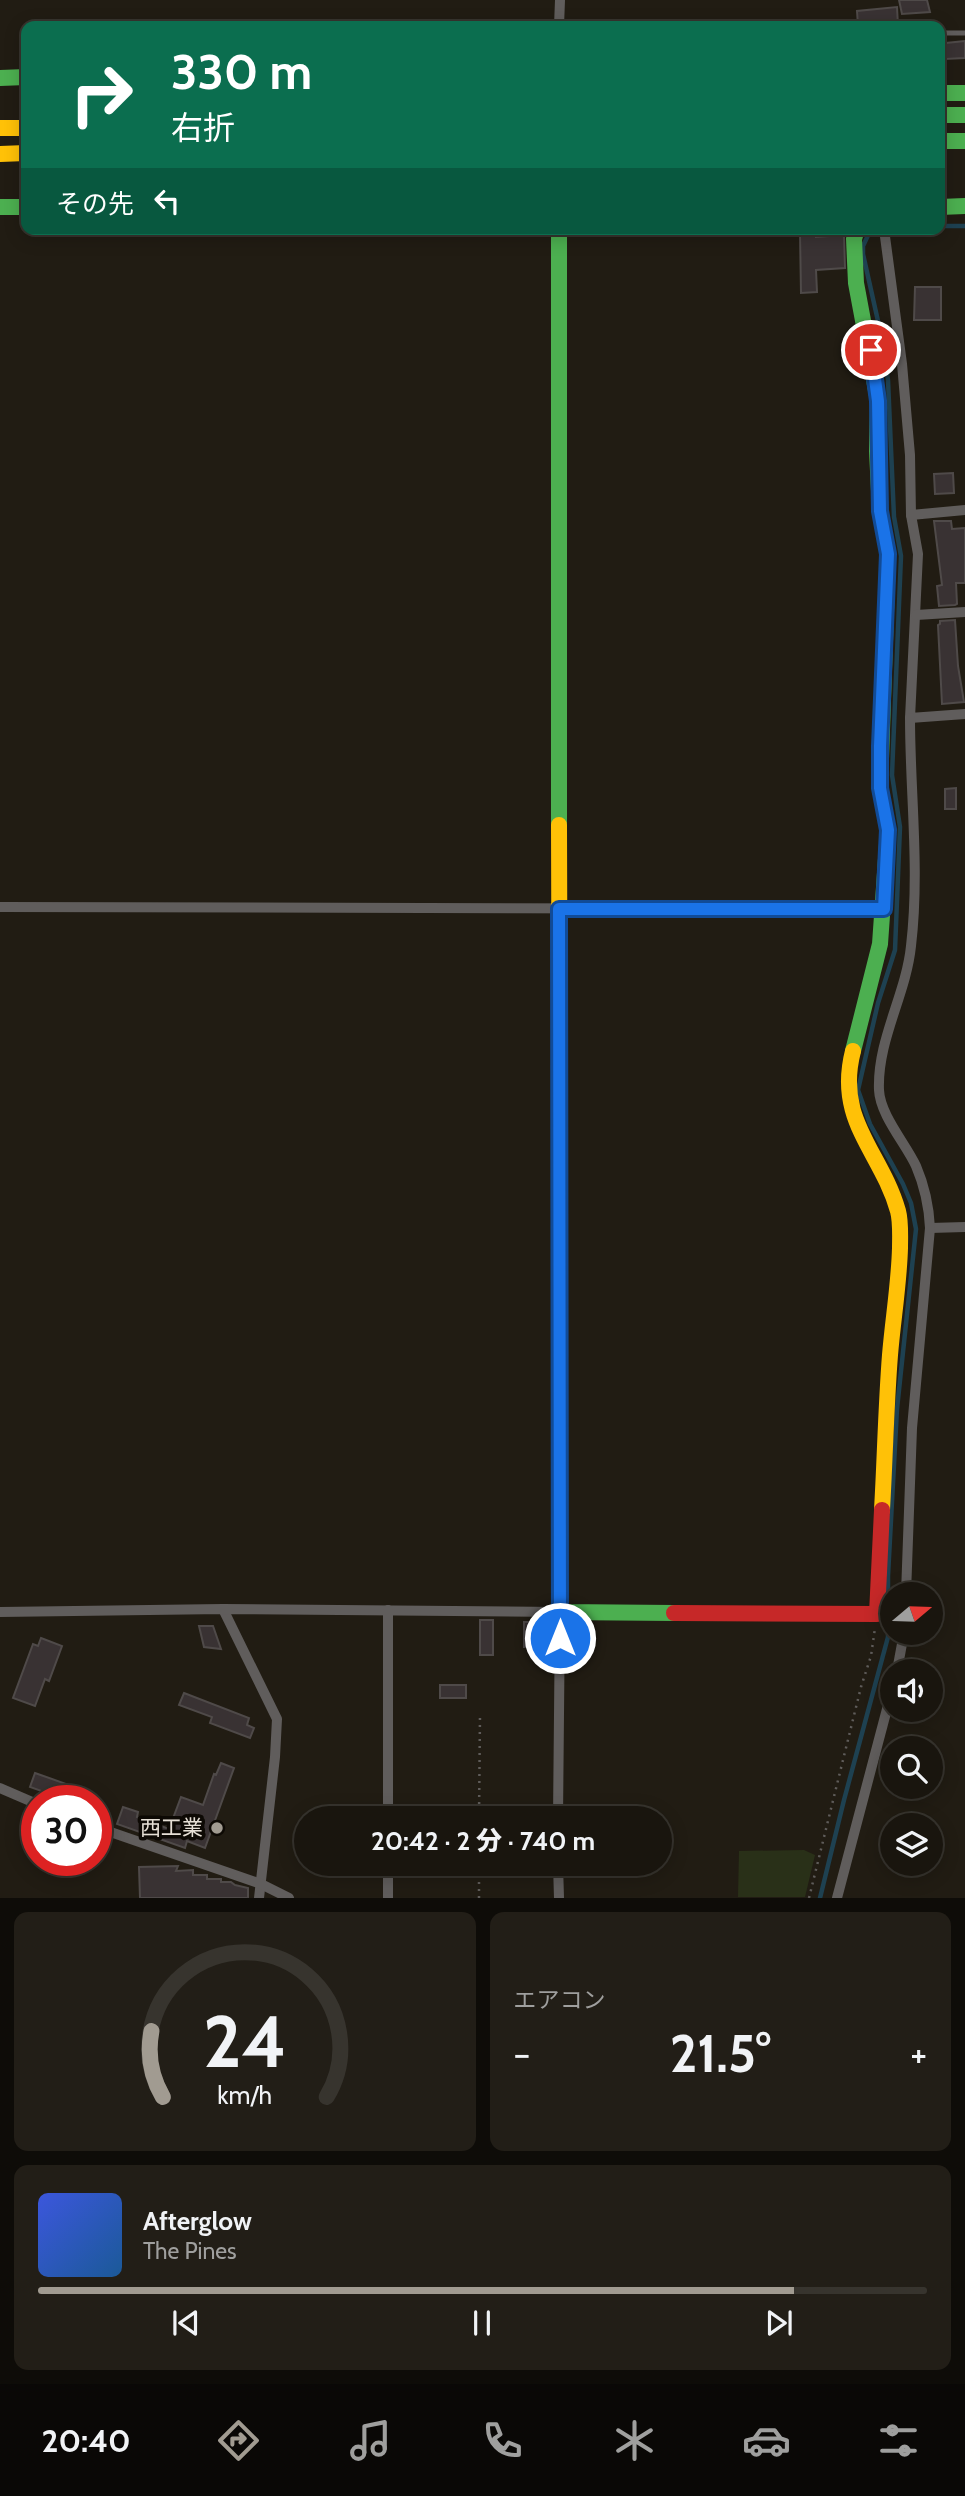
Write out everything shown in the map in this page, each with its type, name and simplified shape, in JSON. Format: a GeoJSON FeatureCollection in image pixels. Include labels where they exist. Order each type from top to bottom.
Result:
{"type":"FeatureCollection","features":[{"type":"Feature","properties":{"kind":"main road"},"geometry":{"type":"LineString","coordinates":[[0,78],[21,77]]}},
{"type":"Feature","properties":{"kind":"main road"},"geometry":{"type":"LineString","coordinates":[[945,93],[965,93]]}},
{"type":"Feature","properties":{"kind":"main road"},"geometry":{"type":"LineString","coordinates":[[945,115],[965,115]]}},
{"type":"Feature","properties":{"kind":"main road"},"geometry":{"type":"LineString","coordinates":[[0,128],[21,128]]}},
{"type":"Feature","properties":{"kind":"main road"},"geometry":{"type":"LineString","coordinates":[[945,141],[965,141]]}},
{"type":"Feature","properties":{"kind":"main road"},"geometry":{"type":"LineString","coordinates":[[0,154],[21,153]]}},
{"type":"Feature","properties":{"kind":"main road"},"geometry":{"type":"LineString","coordinates":[[945,207],[965,206]]}},
{"type":"Feature","properties":{"kind":"main road"},"geometry":{"type":"LineString","coordinates":[[0,207],[21,207]]}},
{"type":"Feature","properties":{"kind":"main road"},"geometry":{"type":"LineString","coordinates":[[559,235],[560,1612],[877,1614],[890,1354],[900,1281],[899,1213],[883,1174],[853,1119],[849,1091],[850,1063],[880,944],[888,830],[880,788],[888,554],[880,511],[878,401],[856,283],[855,235]]}},
{"type":"Feature","properties":{"kind":"street"},"geometry":{"type":"LineString","coordinates":[[559,21],[560,0]]}},
{"type":"Feature","properties":{"kind":"street"},"geometry":{"type":"LineString","coordinates":[[884,235],[902,364],[910,455],[911,515],[918,554],[910,718],[910,769],[915,832],[911,947],[880,1062],[879,1093],[891,1124],[915,1165],[928,1201],[930,1228],[912,1428],[906,1582]]}},
{"type":"Feature","properties":{"kind":"street"},"geometry":{"type":"LineString","coordinates":[[911,515],[965,510]]}},
{"type":"Feature","properties":{"kind":"street"},"geometry":{"type":"LineString","coordinates":[[916,615],[965,612]]}},
{"type":"Feature","properties":{"kind":"street"},"geometry":{"type":"LineString","coordinates":[[910,718],[965,714]]}},
{"type":"Feature","properties":{"kind":"street"},"geometry":{"type":"LineString","coordinates":[[0,907],[884,909]]}},
{"type":"Feature","properties":{"kind":"street"},"geometry":{"type":"LineString","coordinates":[[930,1228],[965,1227]]}},
{"type":"Feature","properties":{"kind":"street"},"geometry":{"type":"LineString","coordinates":[[0,1612],[223,1609],[560,1612],[558,1806]]}},
{"type":"Feature","properties":{"kind":"street"},"geometry":{"type":"LineString","coordinates":[[223,1609],[277,1719],[259,1898]]}},
{"type":"Feature","properties":{"kind":"street"},"geometry":{"type":"LineString","coordinates":[[388,1610],[388,1806]]}},
{"type":"Feature","properties":{"kind":"street"},"geometry":{"type":"LineString","coordinates":[[837,1898],[884,1722]]}},
{"type":"Feature","properties":{"kind":"street"},"geometry":{"type":"LineString","coordinates":[[0,1788],[21,1797]]}},
{"type":"Feature","properties":{"kind":"street"},"geometry":{"type":"LineString","coordinates":[[112,1833],[261,1884],[289,1898]]}},
{"type":"Feature","properties":{"kind":"street"},"geometry":{"type":"LineString","coordinates":[[388,1876],[388,1898]]}},
{"type":"Feature","properties":{"kind":"street"},"geometry":{"type":"LineString","coordinates":[[558,1876],[559,1898]]}},
{"type":"Feature","properties":{"kind":"lane"},"geometry":{"type":"LineString","coordinates":[[945,33],[965,33]]}},
{"type":"Feature","properties":{"kind":"path"},"geometry":{"type":"LineString","coordinates":[[809,1898],[871,1656],[877,1614]]}},
{"type":"Feature","properties":{"kind":"path"},"geometry":{"type":"LineString","coordinates":[[479,1806],[480,1715]]}},
{"type":"Feature","properties":{"kind":"path"},"geometry":{"type":"LineString","coordinates":[[479,1876],[479,1898]]}},
{"type":"Feature","properties":{"kind":"green space"},"geometry":{"type":"Polygon","coordinates":[[[804,1850],[815,1855],[805,1897],[738,1897],[739,1851],[804,1850]]]}},
{"type":"Feature","properties":{"kind":"building"},"geometry":{"type":"Polygon","coordinates":[[[899,0],[927,0],[930,12],[902,14],[899,0]]]}},
{"type":"Feature","properties":{"kind":"building"},"geometry":{"type":"Polygon","coordinates":[[[897,7],[898,21],[858,21],[857,11],[897,7]]]}},
{"type":"Feature","properties":{"kind":"building"},"geometry":{"type":"Polygon","coordinates":[[[965,41],[965,58],[945,59],[946,43],[965,41]]]}},
{"type":"Feature","properties":{"kind":"building"},"geometry":{"type":"Polygon","coordinates":[[[800,235],[844,235],[845,268],[816,270],[817,292],[801,293],[800,235]]]}},
{"type":"Feature","properties":{"kind":"building"},"geometry":{"type":"Polygon","coordinates":[[[915,287],[941,287],[941,320],[914,320],[915,287]]]}},
{"type":"Feature","properties":{"kind":"building"},"geometry":{"type":"Polygon","coordinates":[[[953,473],[954,493],[935,494],[934,474],[953,473]]]}},
{"type":"Feature","properties":{"kind":"building"},"geometry":{"type":"Polygon","coordinates":[[[934,521],[951,521],[952,529],[965,528],[965,583],[956,583],[955,605],[939,606],[937,586],[942,585],[934,521]]]}},
{"type":"Feature","properties":{"kind":"building"},"geometry":{"type":"Polygon","coordinates":[[[955,620],[964,702],[942,704],[938,625],[940,621],[955,620]]]}},
{"type":"Feature","properties":{"kind":"building"},"geometry":{"type":"Polygon","coordinates":[[[956,788],[956,809],[945,809],[945,789],[956,788]]]}},
{"type":"Feature","properties":{"kind":"building"},"geometry":{"type":"Polygon","coordinates":[[[480,1620],[493,1620],[493,1655],[480,1655],[480,1620]]]}},
{"type":"Feature","properties":{"kind":"building"},"geometry":{"type":"Polygon","coordinates":[[[524,1622],[545,1622],[544,1647],[524,1647],[524,1622]]]}},
{"type":"Feature","properties":{"kind":"building"},"geometry":{"type":"Polygon","coordinates":[[[199,1626],[213,1626],[221,1649],[204,1647],[199,1626]]]}},
{"type":"Feature","properties":{"kind":"building"},"geometry":{"type":"Polygon","coordinates":[[[41,1638],[62,1646],[49,1681],[45,1679],[35,1706],[13,1698],[33,1644],[38,1646],[41,1638]]]}},
{"type":"Feature","properties":{"kind":"building"},"geometry":{"type":"Polygon","coordinates":[[[440,1685],[466,1685],[466,1698],[440,1698],[440,1685]]]}},
{"type":"Feature","properties":{"kind":"building"},"geometry":{"type":"Polygon","coordinates":[[[184,1693],[249,1718],[247,1725],[254,1728],[250,1738],[210,1723],[212,1717],[179,1705],[184,1693]]]}},
{"type":"Feature","properties":{"kind":"building"},"geometry":{"type":"Polygon","coordinates":[[[221,1763],[234,1768],[205,1848],[187,1841],[185,1848],[117,1824],[123,1807],[138,1812],[137,1817],[169,1829],[181,1797],[203,1805],[214,1774],[216,1775],[221,1763]]]}},
{"type":"Feature","properties":{"kind":"building"},"geometry":{"type":"Polygon","coordinates":[[[35,1773],[69,1785],[31,1785],[35,1773]]]}},
{"type":"Feature","properties":{"kind":"building"},"geometry":{"type":"Polygon","coordinates":[[[178,1866],[176,1871],[193,1870],[193,1875],[207,1875],[207,1879],[221,1879],[221,1882],[231,1882],[248,1888],[248,1898],[140,1898],[139,1867],[178,1866]]]}},
{"type":"Feature","properties":{"kind":"waterway"},"geometry":{"type":"LineString","coordinates":[[945,226],[965,226]]}},
{"type":"Feature","properties":{"kind":"waterway"},"geometry":{"type":"LineString","coordinates":[[820,1898],[888,1637],[888,1576],[897,1409],[916,1229],[911,1203],[870,1124],[858,1090],[878,1003],[895,950],[900,827],[892,775],[901,556],[894,517],[888,380],[863,254],[863,246],[868,235]]}},
{"type":"Feature","properties":{"kind":"traffic: fast"},"geometry":{"type":"LineString","coordinates":[[0,78],[21,77]]}},
{"type":"Feature","properties":{"kind":"traffic: fast"},"geometry":{"type":"LineString","coordinates":[[945,93],[965,93]]}},
{"type":"Feature","properties":{"kind":"traffic: fast"},"geometry":{"type":"LineString","coordinates":[[945,115],[965,115]]}},
{"type":"Feature","properties":{"kind":"traffic: fast"},"geometry":{"type":"LineString","coordinates":[[945,141],[965,141]]}},
{"type":"Feature","properties":{"kind":"traffic: fast"},"geometry":{"type":"LineString","coordinates":[[945,207],[965,206]]}},
{"type":"Feature","properties":{"kind":"traffic: fast"},"geometry":{"type":"LineString","coordinates":[[0,207],[21,207]]}},
{"type":"Feature","properties":{"kind":"traffic: fast"},"geometry":{"type":"LineString","coordinates":[[559,235],[559,825]]}},
{"type":"Feature","properties":{"kind":"traffic: fast"},"geometry":{"type":"LineString","coordinates":[[853,1051],[880,944],[888,830],[880,788],[888,554],[880,511],[878,401],[856,283],[855,235]]}},
{"type":"Feature","properties":{"kind":"traffic: fast"},"geometry":{"type":"LineString","coordinates":[[560,1147],[560,1612],[674,1613]]}},
{"type":"Feature","properties":{"kind":"traffic: slow"},"geometry":{"type":"LineString","coordinates":[[0,128],[21,128]]}},
{"type":"Feature","properties":{"kind":"traffic: slow"},"geometry":{"type":"LineString","coordinates":[[0,154],[21,153]]}},
{"type":"Feature","properties":{"kind":"traffic: slow"},"geometry":{"type":"LineString","coordinates":[[559,825],[560,1147]]}},
{"type":"Feature","properties":{"kind":"traffic: slow"},"geometry":{"type":"LineString","coordinates":[[853,1051],[849,1076],[855,1117],[890,1190],[900,1225],[882,1510]]}},
{"type":"Feature","properties":{"kind":"traffic: jam"},"geometry":{"type":"LineString","coordinates":[[674,1613],[877,1614],[882,1510]]}},
{"type":"Feature","properties":{"kind":"place","name":"西工業"},"geometry":{"type":"Point","coordinates":[217,1828]}},
{"type":"Feature","properties":{"kind":"route"},"geometry":{"type":"LineString","coordinates":[[560,1638],[559,909],[884,909],[888,830],[880,788],[880,746],[888,554],[880,511],[878,401],[871,350]]}}]}
